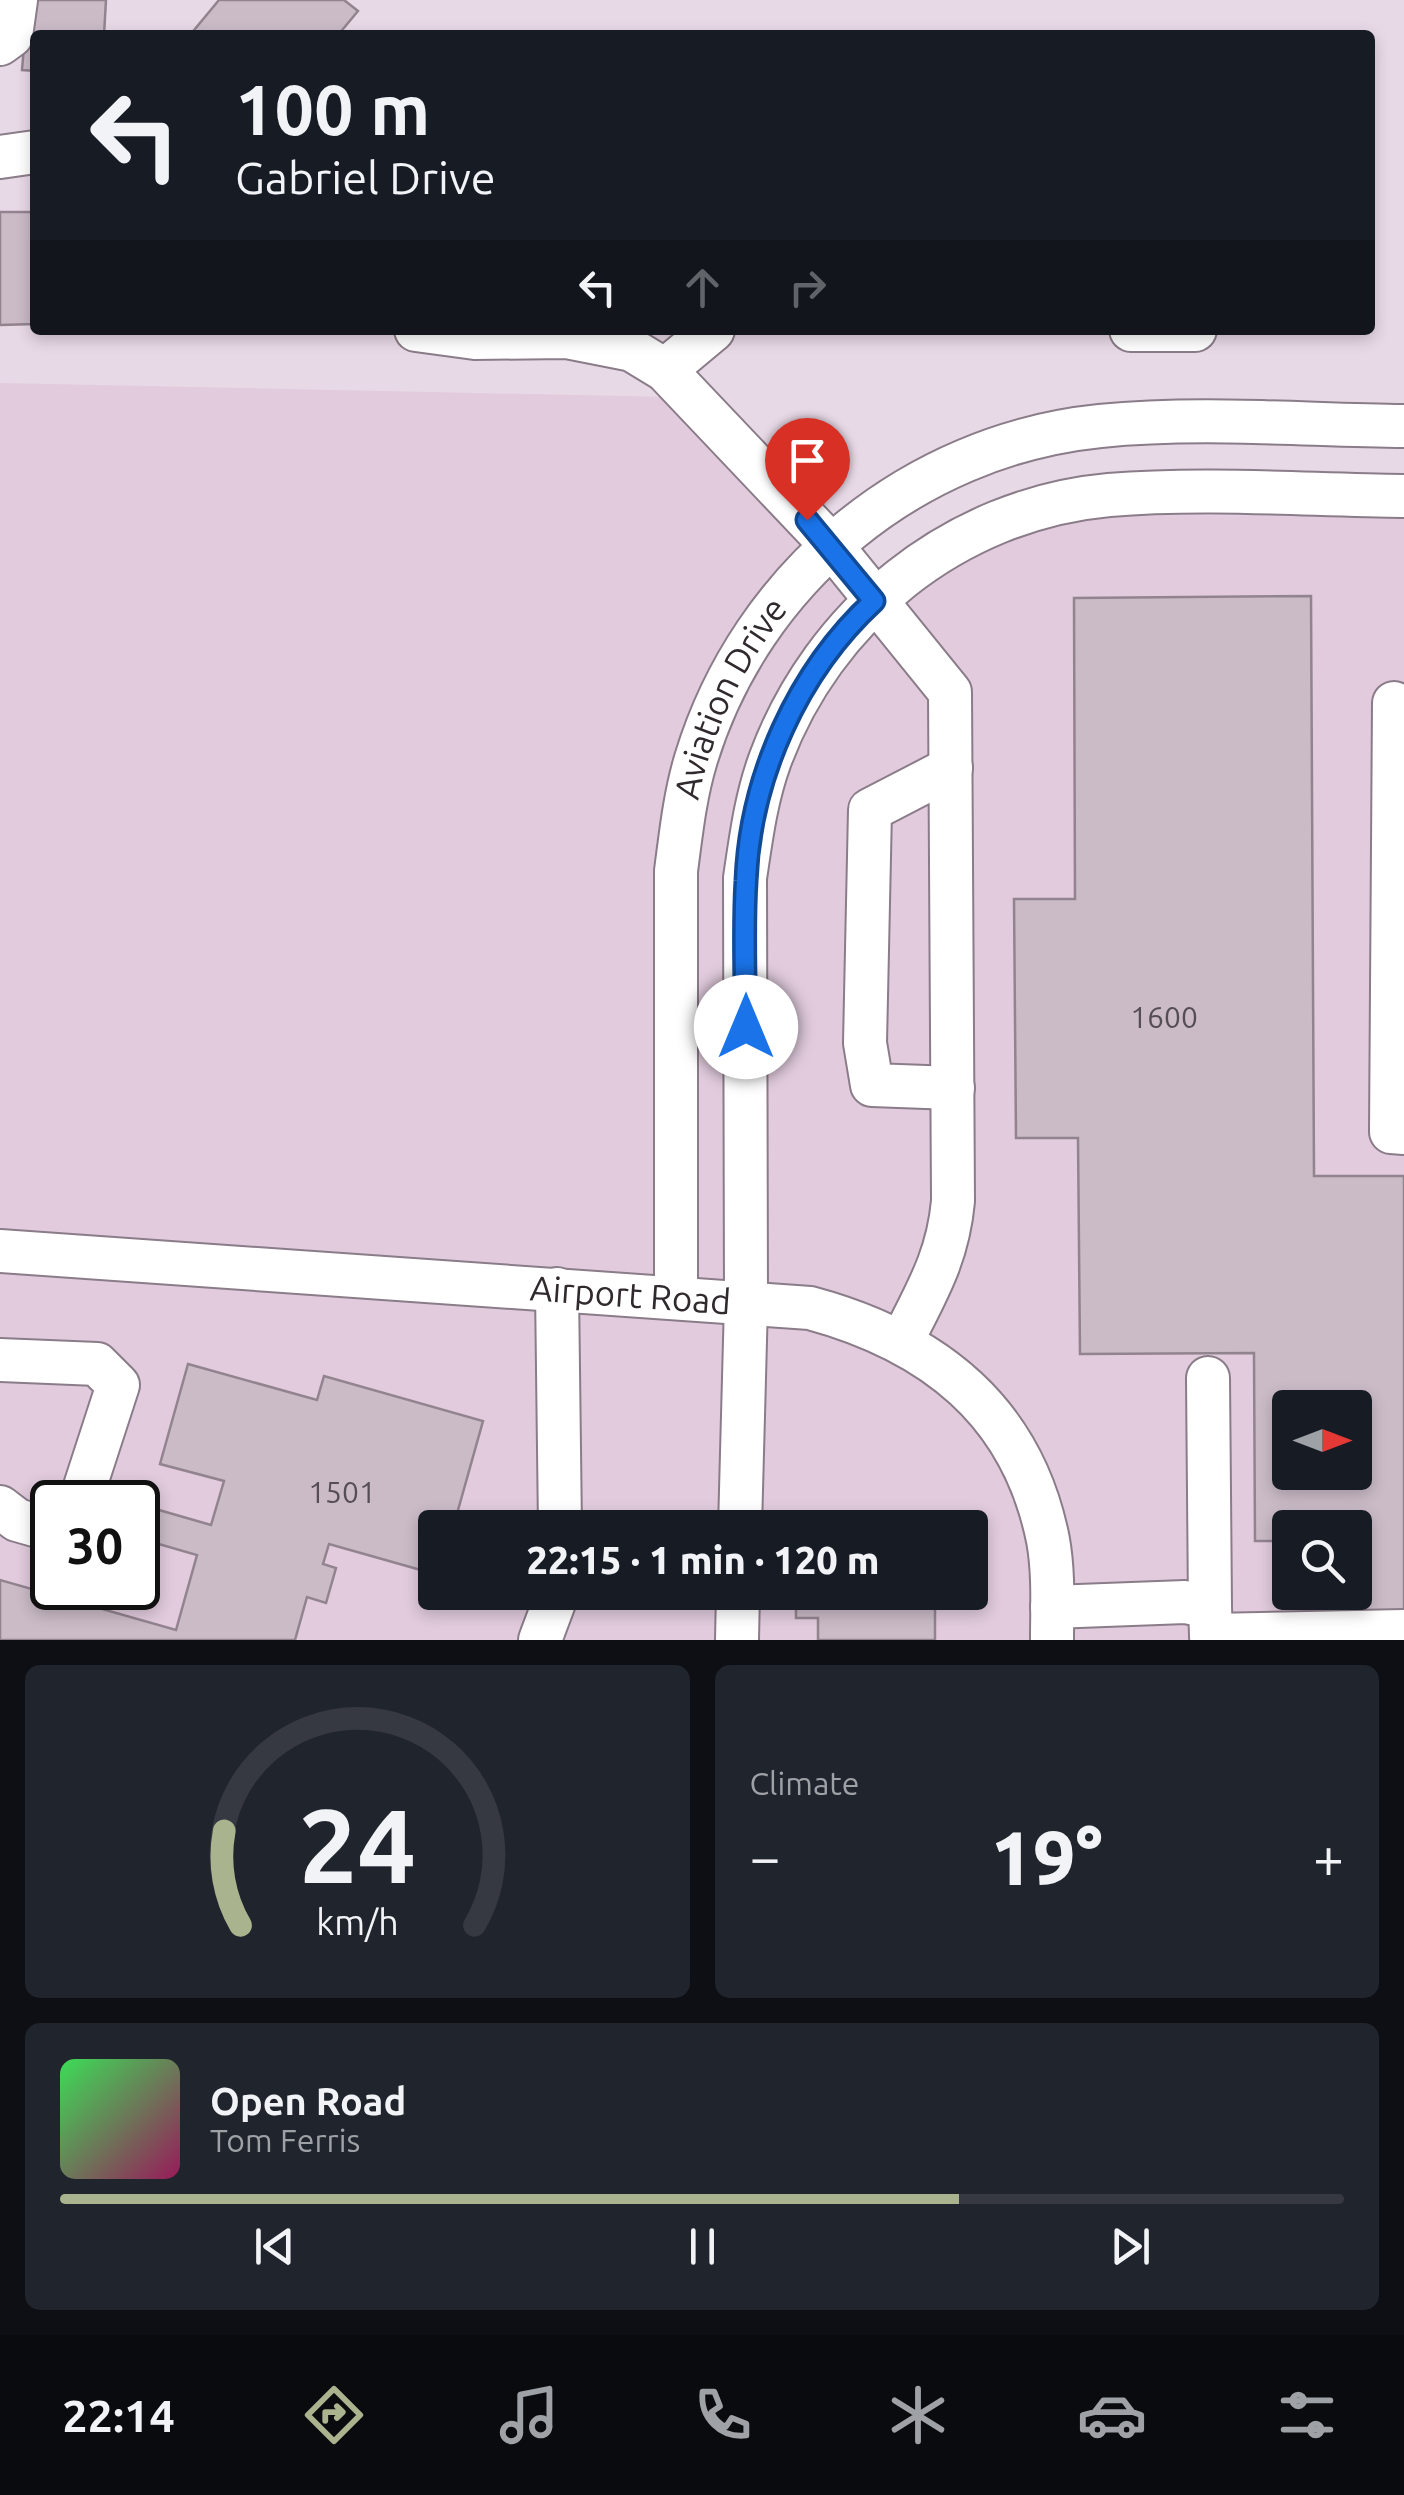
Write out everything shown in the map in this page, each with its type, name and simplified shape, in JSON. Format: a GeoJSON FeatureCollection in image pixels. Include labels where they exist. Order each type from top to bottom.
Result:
{"type":"FeatureCollection","features":[{"type":"Feature","properties":{"kind":"street"},"geometry":{"type":"LineString","coordinates":[[0,44],[10,36],[16,0]]}},
{"type":"Feature","properties":{"kind":"street"},"geometry":{"type":"LineString","coordinates":[[0,157],[30,153]]}},
{"type":"Feature","properties":{"kind":"street"},"geometry":{"type":"LineString","coordinates":[[456,335],[566,337],[632,350],[665,370],[831,546],[950,692],[953,1200],[950,1238],[902,1340]]}},
{"type":"Feature","properties":{"kind":"street"},"geometry":{"type":"LineString","coordinates":[[665,370],[707,335]]}},
{"type":"Feature","properties":{"kind":"street","name":"Aviation Drive"},"geometry":{"type":"LineString","coordinates":[[676,1298],[676,871],[682,819],[696,758],[718,700],[748,645],[782,596],[868,514],[927,477],[985,452],[1036,437],[1099,426],[1162,423],[1404,426]]}},
{"type":"Feature","properties":{"kind":"street","name":"Aviation Drive"},"geometry":{"type":"LineString","coordinates":[[740,1510],[746,1303],[746,878],[754,814],[769,762],[790,713],[821,661],[896,581],[945,548],[992,525],[1044,508],[1139,494],[1404,496]]}},
{"type":"Feature","properties":{"kind":"street"},"geometry":{"type":"LineString","coordinates":[[1394,703],[1398,907],[1391,1132],[1404,1133]]}},
{"type":"Feature","properties":{"kind":"street"},"geometry":{"type":"LineString","coordinates":[[950,768],[870,810],[865,1043],[872,1085],[953,1088]]}},
{"type":"Feature","properties":{"kind":"street"},"geometry":{"type":"LineString","coordinates":[[676,948],[746,948]]}},
{"type":"Feature","properties":{"kind":"street","name":"Airport Road"},"geometry":{"type":"LineString","coordinates":[[0,1251],[810,1308],[857,1320],[902,1340],[936,1362],[973,1395],[1018,1455],[1036,1493],[1048,1540],[1052,1624]]}},
{"type":"Feature","properties":{"kind":"street"},"geometry":{"type":"LineString","coordinates":[[557,1289],[560,1510]]}},
{"type":"Feature","properties":{"kind":"street"},"geometry":{"type":"LineString","coordinates":[[0,1360],[97,1364],[118,1385],[87,1480]]}},
{"type":"Feature","properties":{"kind":"street"},"geometry":{"type":"LineString","coordinates":[[1208,1378],[1210,1627]]}},
{"type":"Feature","properties":{"kind":"street"},"geometry":{"type":"LineString","coordinates":[[0,1507],[30,1524]]}},
{"type":"Feature","properties":{"kind":"street"},"geometry":{"type":"LineString","coordinates":[[1052,1624],[1184,1602],[1210,1627],[1404,1631]]}},
{"type":"Feature","properties":{"kind":"street"},"geometry":{"type":"LineString","coordinates":[[540,1640],[551,1610]]}},
{"type":"Feature","properties":{"kind":"street"},"geometry":{"type":"LineString","coordinates":[[737,1640],[738,1610]]}},
{"type":"Feature","properties":{"kind":"shaded area"},"geometry":{"type":"Polygon","coordinates":[[[0,383],[671,397],[880,627],[940,576],[993,545],[1051,526],[1115,515],[1404,516],[1404,1640],[0,1640],[0,383]]]}},
{"type":"Feature","properties":{"kind":"building"},"geometry":{"type":"Polygon","coordinates":[[[28,0],[106,0],[104,30],[30,30],[30,71],[22,70],[28,0]]]}},
{"type":"Feature","properties":{"kind":"building"},"geometry":{"type":"Polygon","coordinates":[[[219,0],[344,0],[358,11],[342,30],[194,30],[219,0]]]}},
{"type":"Feature","properties":{"kind":"building"},"geometry":{"type":"Polygon","coordinates":[[[0,212],[30,212],[30,324],[0,325],[0,212]]]}},
{"type":"Feature","properties":{"kind":"building"},"geometry":{"type":"Polygon","coordinates":[[[1311,596],[1314,1176],[1404,1176],[1404,1613],[1309,1613],[1372,1610],[1372,1510],[1272,1510],[1272,1541],[1255,1541],[1254,1353],[1080,1354],[1078,1138],[1016,1138],[1014,899],[1075,899],[1074,598],[1311,596]]]}},
{"type":"Feature","properties":{"kind":"building"},"geometry":{"type":"Polygon","coordinates":[[[188,1364],[317,1400],[324,1376],[483,1421],[458,1510],[418,1510],[418,1569],[329,1544],[323,1564],[336,1568],[326,1603],[307,1597],[295,1640],[0,1640],[0,1580],[30,1589],[30,1610],[106,1610],[176,1630],[197,1555],[160,1544],[160,1510],[211,1525],[224,1481],[160,1464],[188,1364]]]}},
{"type":"Feature","properties":{"kind":"building"},"geometry":{"type":"Polygon","coordinates":[[[796,1610],[935,1610],[935,1640],[818,1640],[818,1618],[796,1618],[796,1610]]]}},
{"type":"Feature","properties":{"kind":"route"},"geometry":{"type":"LineString","coordinates":[[746,1027],[746,878],[754,814],[769,762],[790,713],[821,661],[874,601],[807,520]]}}]}
